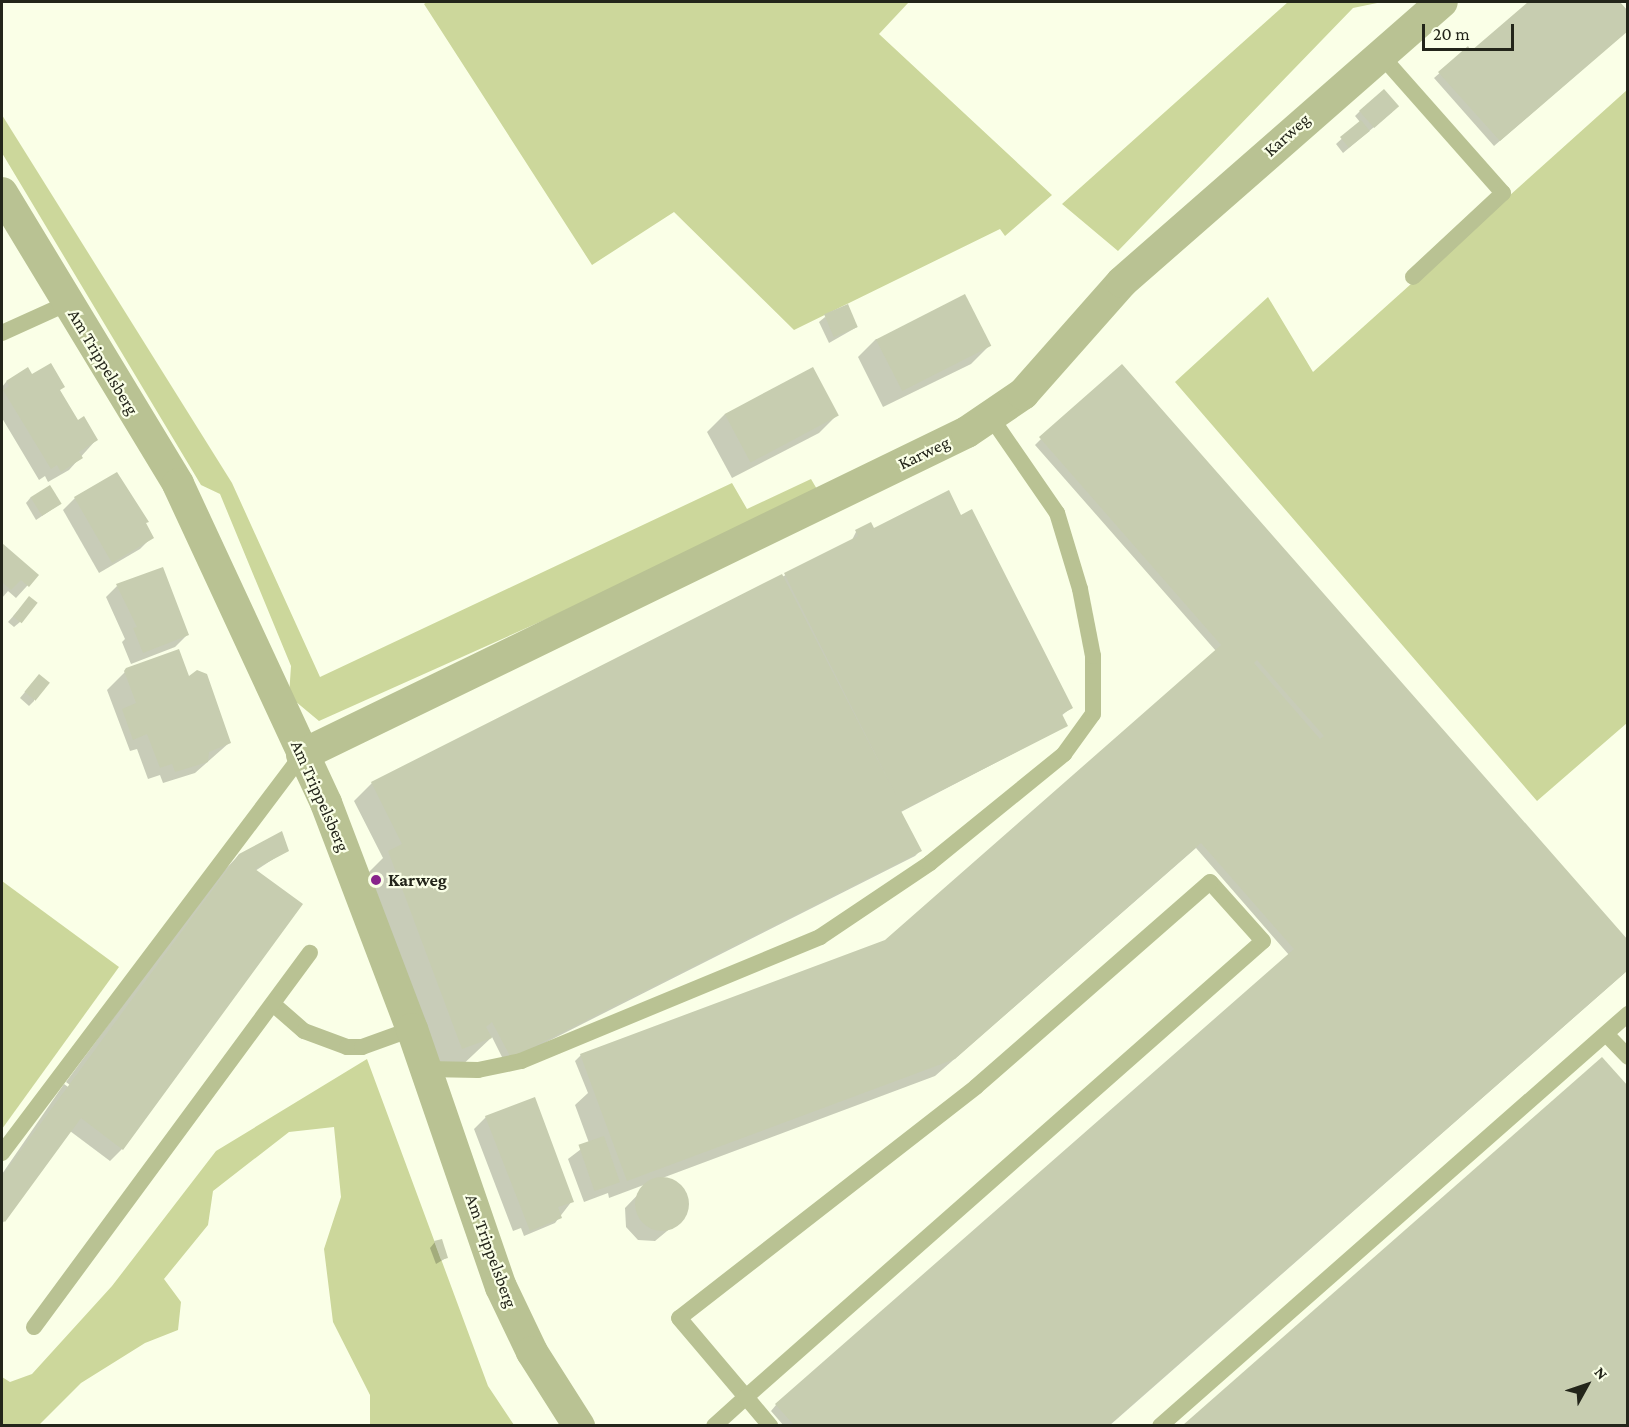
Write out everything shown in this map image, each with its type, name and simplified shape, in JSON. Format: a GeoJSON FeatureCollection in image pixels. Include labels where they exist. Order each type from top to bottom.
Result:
{"type":"FeatureCollection","features":[{"type":"Feature","properties":{"kind":"street","name":"Karweg"},"geometry":{"type":"LineString","coordinates":[[302,755],[967,432],[1023,394],[1122,282],[1379,53],[1442,2]]}},
{"type":"Feature","properties":{"kind":"street","name":"Am Trippelsberg"},"geometry":{"type":"LineString","coordinates":[[2,193],[178,484],[326,803],[412,1029],[501,1287],[532,1352],[579,1425]]}},
{"type":"Feature","properties":{"kind":"lane"},"geometry":{"type":"LineString","coordinates":[[1379,53],[1503,193],[1413,277]]}},
{"type":"Feature","properties":{"kind":"lane"},"geometry":{"type":"LineString","coordinates":[[2,333],[68,303]]}},
{"type":"Feature","properties":{"kind":"lane"},"geometry":{"type":"LineString","coordinates":[[426,1069],[478,1070],[521,1062],[820,937],[930,863],[1064,754],[1093,714],[1093,656],[1080,589],[1058,513],[990,416]]}},
{"type":"Feature","properties":{"kind":"lane"},"geometry":{"type":"LineString","coordinates":[[2,1153],[302,755]]}},
{"type":"Feature","properties":{"kind":"lane"},"geometry":{"type":"LineString","coordinates":[[714,1425],[746,1397],[1263,941],[1210,882],[976,1087],[679,1318],[746,1397],[770,1425]]}},
{"type":"Feature","properties":{"kind":"lane"},"geometry":{"type":"LineString","coordinates":[[34,1327],[310,953]]}},
{"type":"Feature","properties":{"kind":"lane"},"geometry":{"type":"LineString","coordinates":[[273,1004],[304,1031],[347,1047],[362,1047],[412,1029]]}},
{"type":"Feature","properties":{"kind":"lane"},"geometry":{"type":"LineString","coordinates":[[1160,1425],[1628,1014]]}},
{"type":"Feature","properties":{"kind":"lane"},"geometry":{"type":"LineString","coordinates":[[1606,1034],[1628,1057]]}},
{"type":"Feature","properties":{"kind":"green space"},"geometry":{"type":"Polygon","coordinates":[[[427,2],[909,2],[879,34],[1052,195],[1005,236],[1000,229],[794,330],[674,212],[592,265],[424,4],[427,2]]]}},
{"type":"Feature","properties":{"kind":"green space"},"geometry":{"type":"Polygon","coordinates":[[[1288,2],[1382,2],[1353,8],[1118,251],[1062,204],[1288,2]]]}},
{"type":"Feature","properties":{"kind":"green space"},"geometry":{"type":"Polygon","coordinates":[[[1627,90],[1627,723],[1537,801],[1175,382],[1268,297],[1313,372],[1627,90]]]}},
{"type":"Feature","properties":{"kind":"green space"},"geometry":{"type":"Polygon","coordinates":[[[2,115],[232,483],[320,677],[732,483],[747,509],[811,479],[821,496],[319,721],[289,696],[291,666],[220,494],[201,485],[2,153],[2,115]]]}},
{"type":"Feature","properties":{"kind":"green space"},"geometry":{"type":"Polygon","coordinates":[[[2,881],[119,967],[2,1129],[2,881]]]}},
{"type":"Feature","properties":{"kind":"green space"},"geometry":{"type":"Polygon","coordinates":[[[367,1059],[488,1386],[514,1425],[370,1425],[370,1395],[333,1322],[324,1249],[341,1197],[334,1127],[289,1132],[213,1191],[208,1225],[164,1279],[181,1302],[178,1330],[145,1343],[81,1383],[39,1425],[2,1425],[2,1377],[10,1382],[32,1374],[112,1286],[216,1151],[367,1059]]]}},
{"type":"Feature","properties":{"kind":"building"},"geometry":{"type":"Polygon","coordinates":[[[1528,2],[1620,2],[1628,11],[1628,31],[1500,141],[1438,72],[1468,46],[1471,51],[1528,2]]]}},
{"type":"Feature","properties":{"kind":"building"},"geometry":{"type":"Polygon","coordinates":[[[1384,89],[1399,106],[1374,128],[1359,111],[1384,89]]]}},
{"type":"Feature","properties":{"kind":"building"},"geometry":{"type":"Polygon","coordinates":[[[1361,120],[1370,131],[1349,148],[1340,137],[1361,120]]]}},
{"type":"Feature","properties":{"kind":"building"},"geometry":{"type":"Polygon","coordinates":[[[965,294],[991,346],[902,391],[876,339],[965,294]]]}},
{"type":"Feature","properties":{"kind":"building"},"geometry":{"type":"Polygon","coordinates":[[[848,304],[858,327],[834,337],[824,314],[848,304]]]}},
{"type":"Feature","properties":{"kind":"building"},"geometry":{"type":"Polygon","coordinates":[[[51,363],[65,387],[60,390],[78,420],[84,416],[98,440],[79,452],[83,458],[61,472],[57,465],[51,469],[3,390],[9,386],[6,381],[28,367],[32,374],[51,363]]]}},
{"type":"Feature","properties":{"kind":"building"},"geometry":{"type":"Polygon","coordinates":[[[1122,364],[1628,940],[1628,970],[1109,1425],[794,1425],[775,1404],[1294,949],[1201,843],[955,1059],[627,1181],[580,1054],[885,940],[1221,645],[1039,437],[1122,364]],[[1257,660],[1254,663],[1320,739],[1324,736],[1257,660]]]}},
{"type":"Feature","properties":{"kind":"building"},"geometry":{"type":"Polygon","coordinates":[[[813,367],[839,416],[751,463],[725,414],[813,367]]]}},
{"type":"Feature","properties":{"kind":"building"},"geometry":{"type":"Polygon","coordinates":[[[117,472],[149,522],[146,523],[154,538],[112,563],[74,497],[117,472]]]}},
{"type":"Feature","properties":{"kind":"building"},"geometry":{"type":"Polygon","coordinates":[[[50,485],[62,504],[42,516],[30,497],[50,485]]]}},
{"type":"Feature","properties":{"kind":"building"},"geometry":{"type":"Polygon","coordinates":[[[949,490],[961,515],[972,509],[1073,708],[1062,714],[1068,726],[901,811],[922,851],[511,1058],[492,1022],[486,1027],[492,1038],[462,1049],[388,851],[402,844],[371,782],[782,574],[897,797],[784,573],[858,536],[855,530],[871,522],[874,528],[949,490]]]}},
{"type":"Feature","properties":{"kind":"building"},"geometry":{"type":"Polygon","coordinates":[[[2,543],[39,575],[29,587],[21,580],[11,590],[2,582],[2,543]]]}},
{"type":"Feature","properties":{"kind":"building"},"geometry":{"type":"Polygon","coordinates":[[[163,567],[189,635],[143,653],[133,628],[137,627],[116,584],[163,567]]]}},
{"type":"Feature","properties":{"kind":"building"},"geometry":{"type":"Polygon","coordinates":[[[29,596],[38,603],[22,623],[13,616],[29,596]]]}},
{"type":"Feature","properties":{"kind":"building"},"geometry":{"type":"Polygon","coordinates":[[[179,649],[189,676],[197,670],[207,674],[231,743],[209,752],[208,762],[175,772],[172,764],[160,768],[147,734],[133,740],[122,709],[136,703],[124,671],[126,668],[179,649]]]}},
{"type":"Feature","properties":{"kind":"building"},"geometry":{"type":"Polygon","coordinates":[[[39,674],[50,683],[35,701],[25,692],[39,674]]]}},
{"type":"Feature","properties":{"kind":"building"},"geometry":{"type":"Polygon","coordinates":[[[282,831],[289,851],[255,869],[303,904],[123,1150],[81,1118],[5,1222],[2,1219],[2,1176],[239,854],[282,831]]]}},
{"type":"Feature","properties":{"kind":"building"},"geometry":{"type":"Polygon","coordinates":[[[1602,1057],[1628,1086],[1628,1425],[1183,1425],[1602,1057]]]}},
{"type":"Feature","properties":{"kind":"building"},"geometry":{"type":"Polygon","coordinates":[[[535,1097],[574,1202],[558,1207],[562,1218],[530,1231],[485,1116],[535,1097]]]}},
{"type":"Feature","properties":{"kind":"building"},"geometry":{"type":"Polygon","coordinates":[[[604,1136],[620,1182],[594,1191],[578,1145],[604,1136]]]}},
{"type":"Feature","properties":{"kind":"building"},"geometry":{"type":"Polygon","coordinates":[[[662,1177],[672,1179],[681,1185],[687,1194],[689,1204],[687,1214],[681,1223],[672,1229],[662,1231],[652,1229],[643,1223],[637,1214],[635,1204],[637,1194],[643,1185],[652,1179],[662,1177]]]}},
{"type":"Feature","properties":{"kind":"building"},"geometry":{"type":"Polygon","coordinates":[[[442,1239],[448,1258],[441,1260],[434,1241],[442,1239]]]}},
{"type":"Feature","properties":{"kind":"place","name":"Karweg"},"geometry":{"type":"Point","coordinates":[376,880]}}]}
